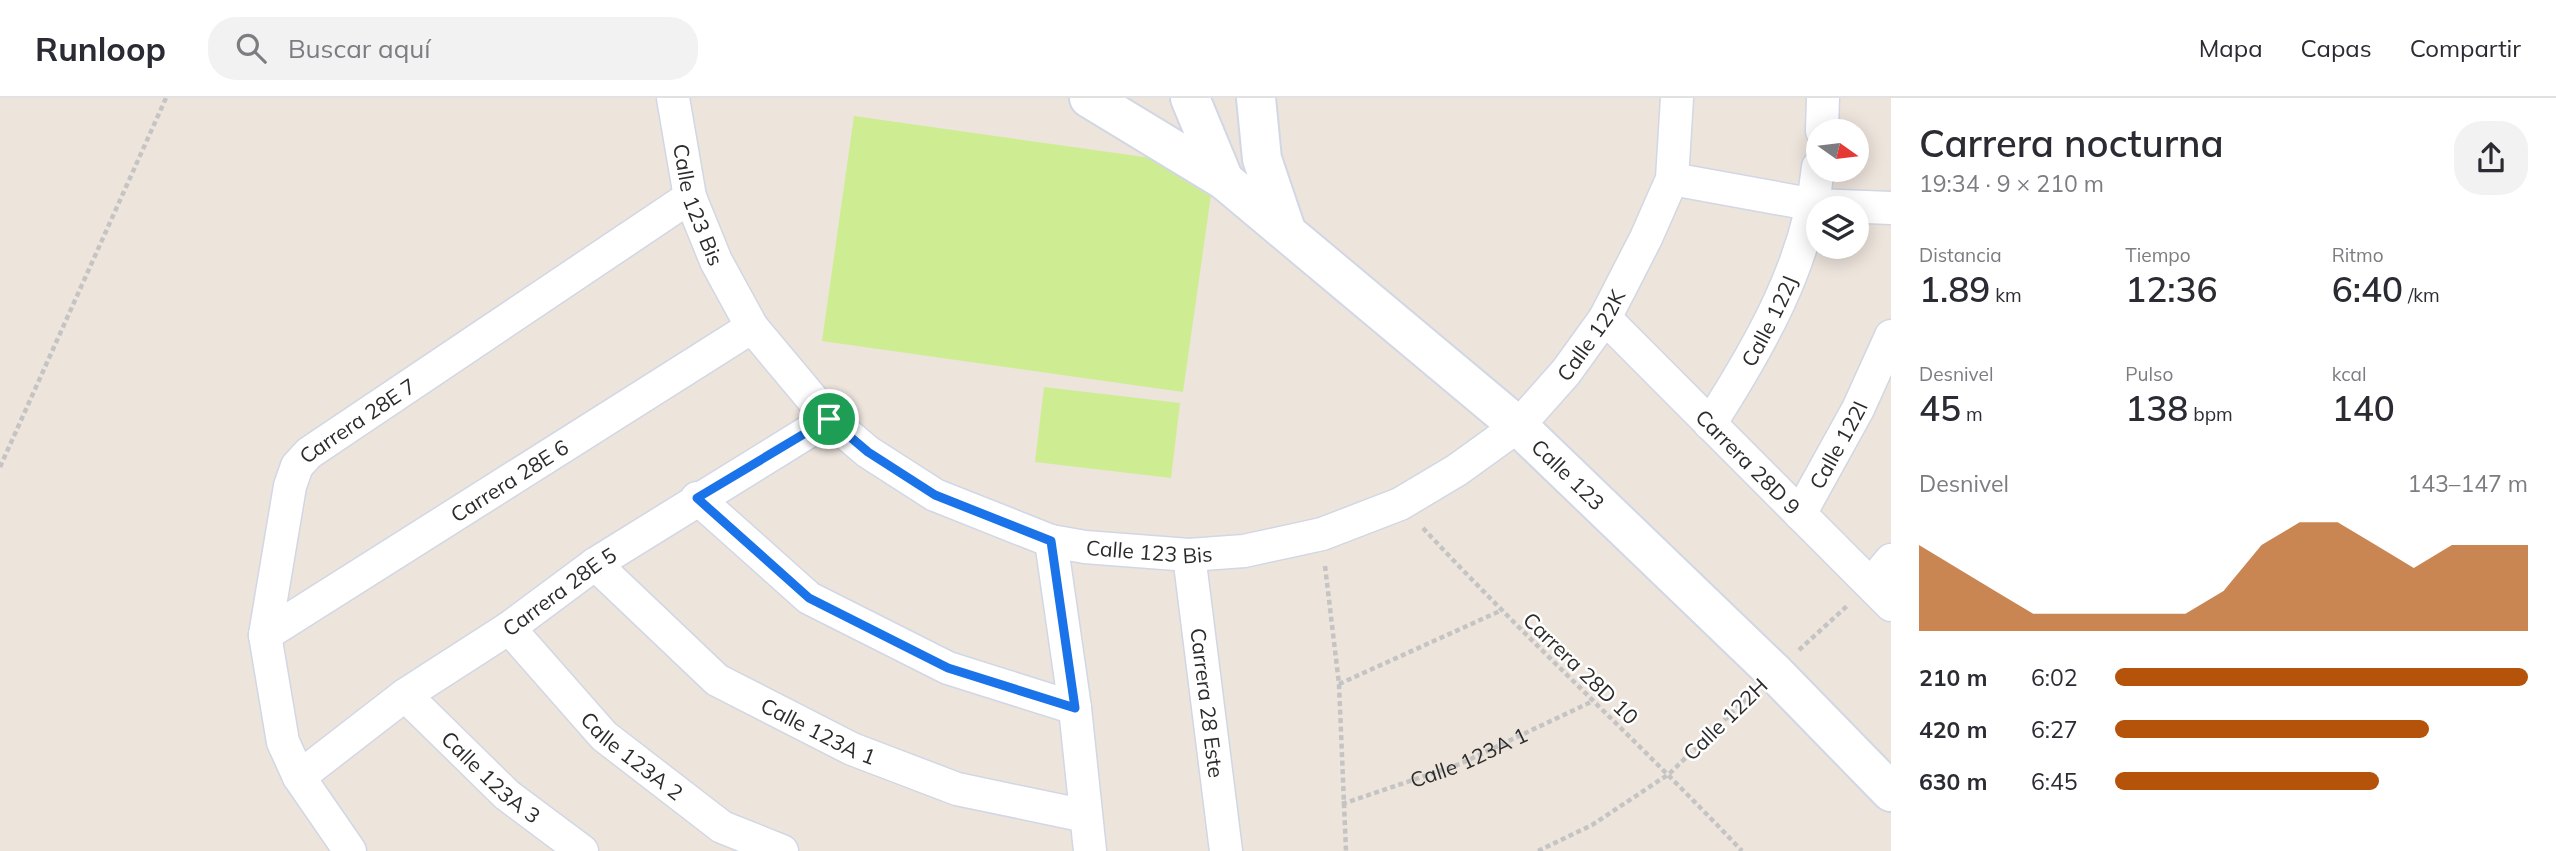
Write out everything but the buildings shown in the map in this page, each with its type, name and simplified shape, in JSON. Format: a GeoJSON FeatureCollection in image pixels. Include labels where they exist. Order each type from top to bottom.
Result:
{"type":"FeatureCollection","features":[{"type":"Feature","properties":{"kind":"street","name":"Calle 123 Bis"},"geometry":{"type":"LineString","coordinates":[[673,98],[690,197],[716,261],[752,327],[829,419],[868,452],[935,495],[1051,541],[1084,548],[1189,555],[1244,551],[1322,534],[1400,505]]}},
{"type":"Feature","properties":{"kind":"street","name":"Calle 123"},"geometry":{"type":"LineString","coordinates":[[1089,98],[1224,180],[1518,426],[1774,672],[1891,792]]}},
{"type":"Feature","properties":{"kind":"street"},"geometry":{"type":"LineString","coordinates":[[1190,98],[1224,180]]}},
{"type":"Feature","properties":{"kind":"street"},"geometry":{"type":"LineString","coordinates":[[1256,98],[1262,159],[1286,230]]}},
{"type":"Feature","properties":{"kind":"street","name":"Calle 122K"},"geometry":{"type":"LineString","coordinates":[[1400,505],[1457,470],[1518,426],[1566,372],[1605,318],[1672,179],[1677,98]]}},
{"type":"Feature","properties":{"kind":"street"},"geometry":{"type":"LineString","coordinates":[[1822,119],[1823,98]]}},
{"type":"Feature","properties":{"kind":"street"},"geometry":{"type":"LineString","coordinates":[[1672,179],[1806,203]]}},
{"type":"Feature","properties":{"kind":"street","name":"Carrera 28E 7"},"geometry":{"type":"LineString","coordinates":[[351,851],[299,777],[283,741],[265,635],[290,486],[297,466],[309,453],[690,197]]}},
{"type":"Feature","properties":{"kind":"street"},"geometry":{"type":"LineString","coordinates":[[1869,207],[1891,208]]}},
{"type":"Feature","properties":{"kind":"street","name":"Calle 122J"},"geometry":{"type":"LineString","coordinates":[[1710,424],[1746,368],[1786,289],[1806,231]]}},
{"type":"Feature","properties":{"kind":"street","name":"Carrera 28D 9"},"geometry":{"type":"LineString","coordinates":[[1605,318],[1881,595]]}},
{"type":"Feature","properties":{"kind":"street","name":"Carrera 28E 6"},"geometry":{"type":"LineString","coordinates":[[265,635],[752,327]]}},
{"type":"Feature","properties":{"kind":"street","name":"Calle 122I"},"geometry":{"type":"LineString","coordinates":[[1800,514],[1858,408],[1891,336]]}},
{"type":"Feature","properties":{"kind":"street","name":"Carrera 28E 5"},"geometry":{"type":"LineString","coordinates":[[299,777],[405,695],[509,628],[594,564],[829,419]]}},
{"type":"Feature","properties":{"kind":"street"},"geometry":{"type":"LineString","coordinates":[[697,498],[809,598],[948,668],[1075,708]]}},
{"type":"Feature","properties":{"kind":"street"},"geometry":{"type":"LineString","coordinates":[[1051,541],[1075,708],[1090,851]]}},
{"type":"Feature","properties":{"kind":"street","name":"Carrera 28 Este"},"geometry":{"type":"LineString","coordinates":[[1189,555],[1226,851]]}},
{"type":"Feature","properties":{"kind":"street"},"geometry":{"type":"LineString","coordinates":[[1881,595],[1891,560]]}},
{"type":"Feature","properties":{"kind":"street","name":"Calle 123A 1"},"geometry":{"type":"LineString","coordinates":[[594,564],[717,680],[852,749],[957,789],[1086,816]]}},
{"type":"Feature","properties":{"kind":"street","name":"Calle 123A 2"},"geometry":{"type":"LineString","coordinates":[[509,628],[604,736],[722,827],[782,851]]}},
{"type":"Feature","properties":{"kind":"street","name":"Calle 123A 3"},"geometry":{"type":"LineString","coordinates":[[405,695],[507,795],[582,851]]}},
{"type":"Feature","properties":{"kind":"path"},"geometry":{"type":"LineString","coordinates":[[0,467],[166,98]]}},
{"type":"Feature","properties":{"kind":"path","name":"Carrera 28D 10"},"geometry":{"type":"LineString","coordinates":[[1400,505],[1500,611],[1591,702],[1669,774],[1742,851]]}},
{"type":"Feature","properties":{"kind":"path"},"geometry":{"type":"LineString","coordinates":[[1322,534],[1339,684],[1346,851]]}},
{"type":"Feature","properties":{"kind":"path","name":"Calle 122H"},"geometry":{"type":"LineString","coordinates":[[1538,851],[1592,825],[1669,774],[1774,672],[1881,595]]}},
{"type":"Feature","properties":{"kind":"path"},"geometry":{"type":"LineString","coordinates":[[1339,684],[1500,611]]}},
{"type":"Feature","properties":{"kind":"path","name":"Calle 123A 1"},"geometry":{"type":"LineString","coordinates":[[1342,804],[1460,764],[1591,702]]}},
{"type":"Feature","properties":{"kind":"green space"},"geometry":{"type":"Polygon","coordinates":[[[854,116],[1215,167],[1183,392],[822,341],[854,116]]]}},
{"type":"Feature","properties":{"kind":"green space"},"geometry":{"type":"Polygon","coordinates":[[[1044,387],[1180,403],[1171,478],[1035,462],[1044,387]]]}},
{"type":"Feature","properties":{"kind":"route"},"geometry":{"type":"LineString","coordinates":[[829,419],[868,452],[935,495],[1051,541],[1075,708],[948,668],[809,598],[697,498],[829,419]]}}]}
